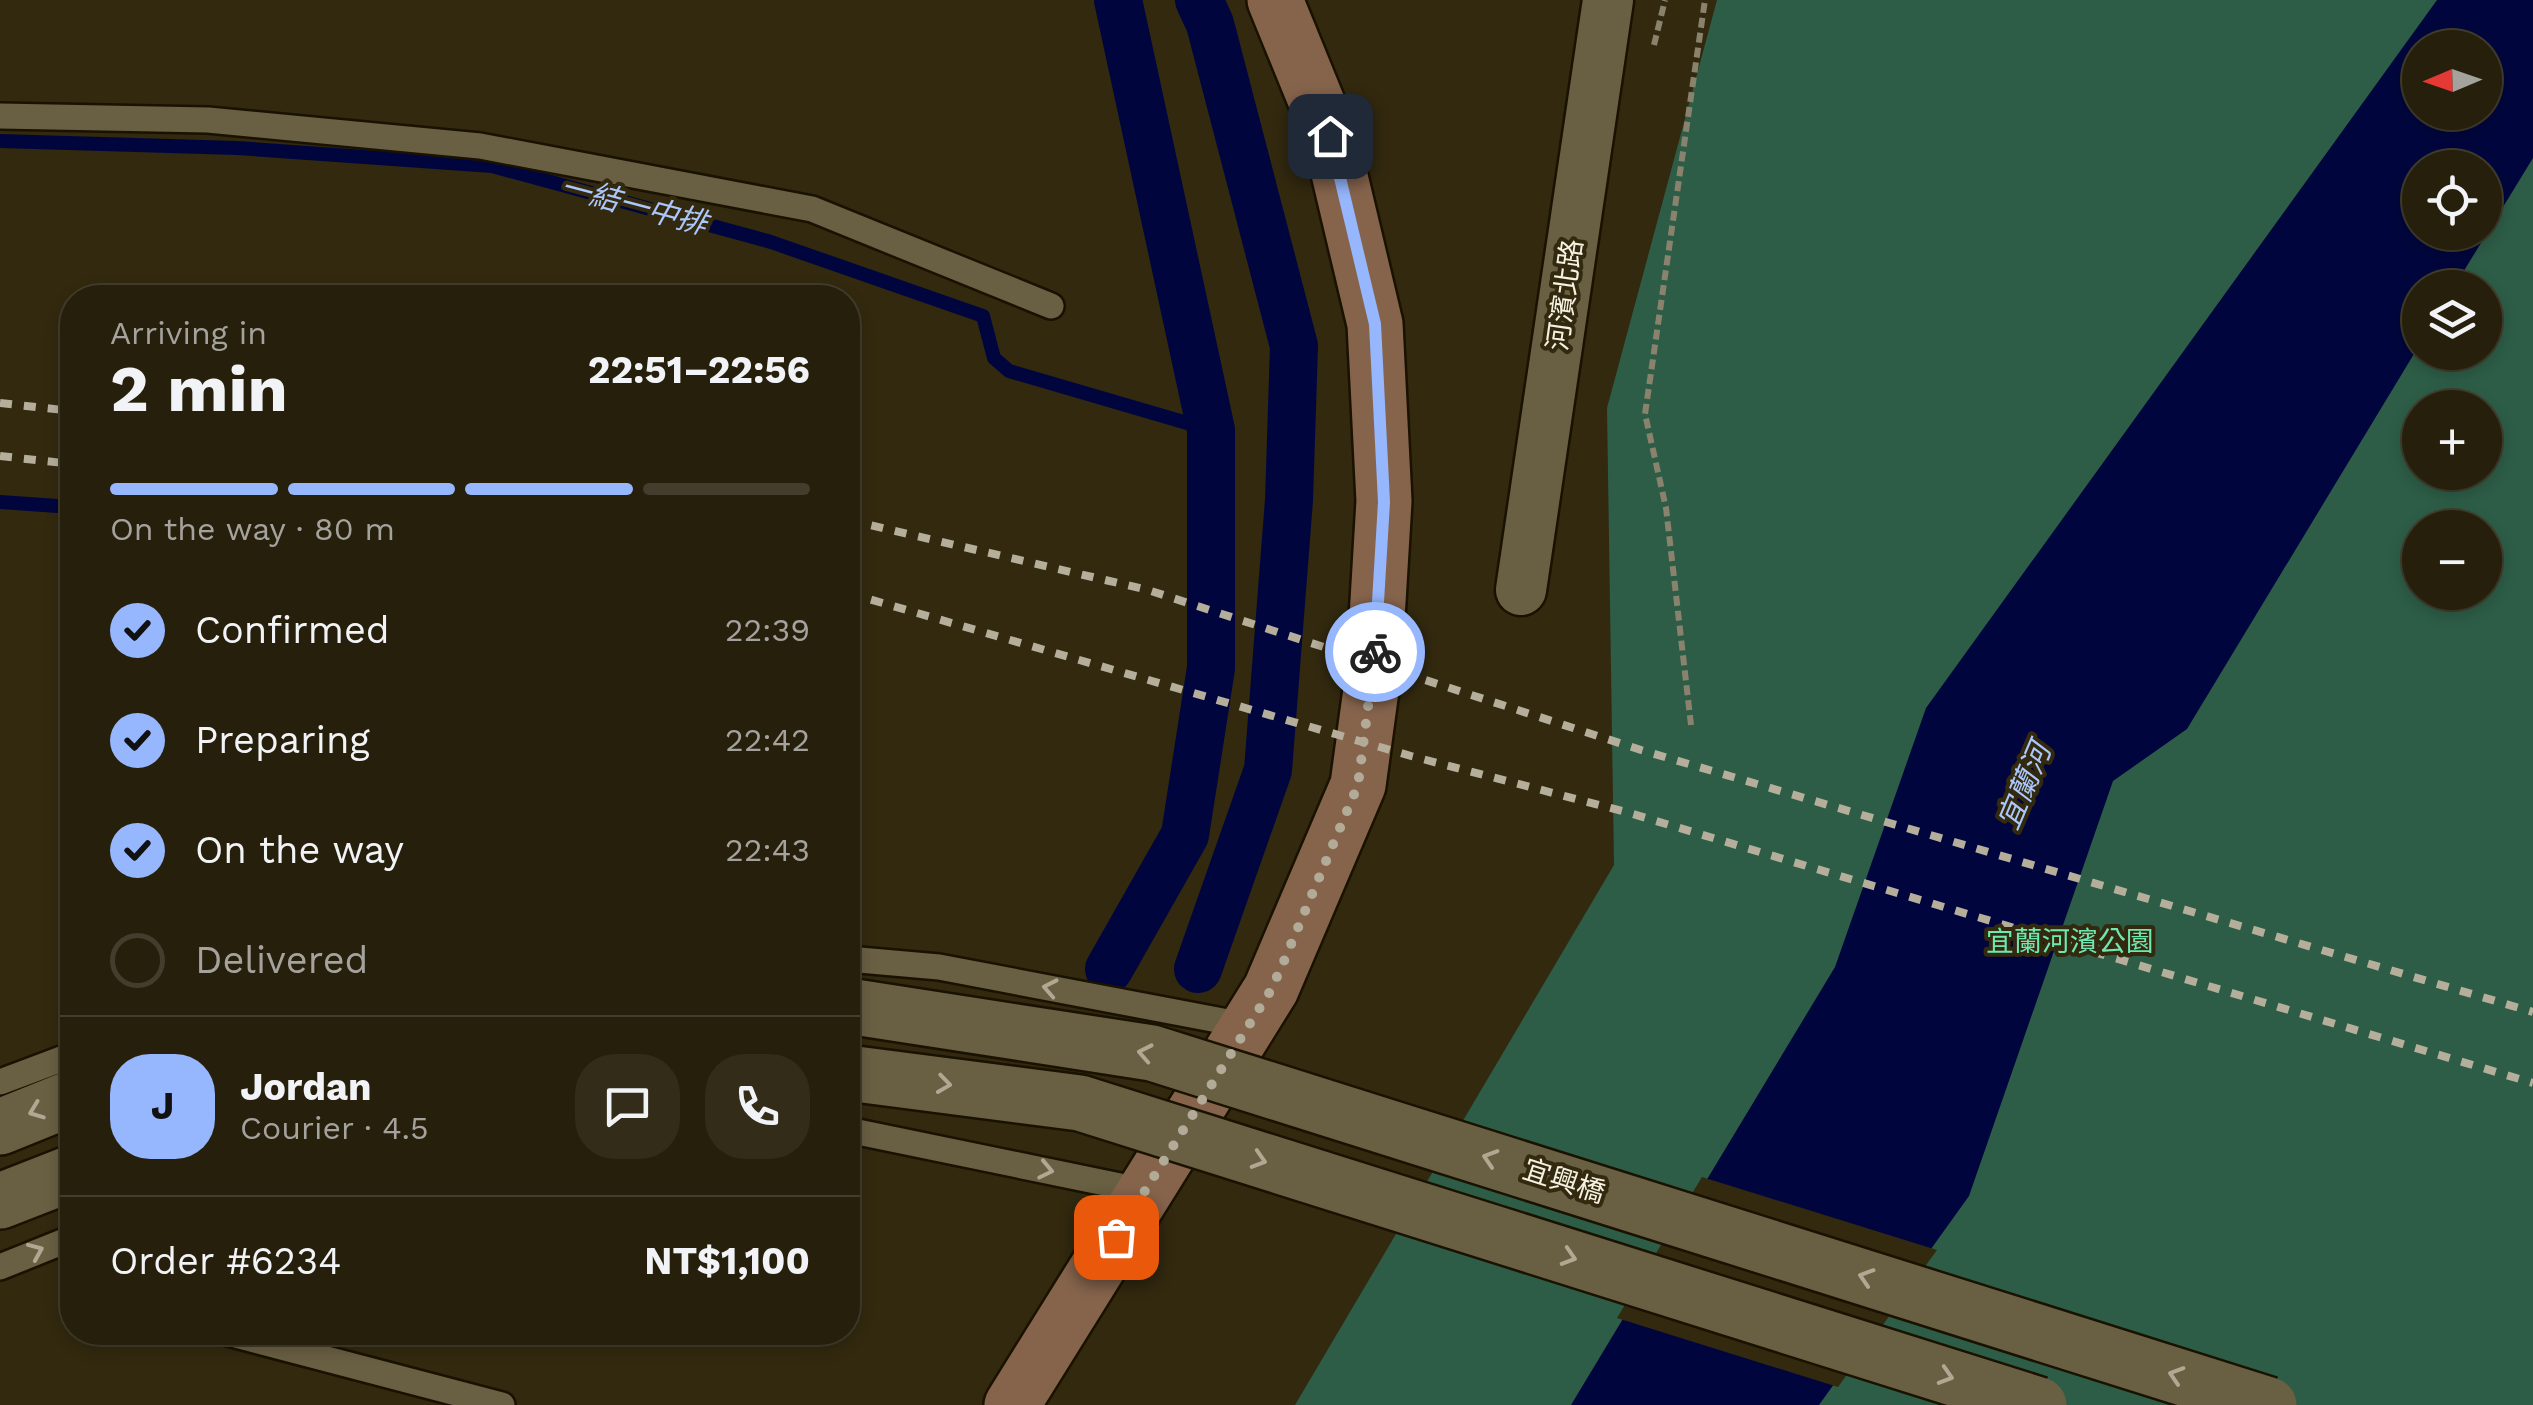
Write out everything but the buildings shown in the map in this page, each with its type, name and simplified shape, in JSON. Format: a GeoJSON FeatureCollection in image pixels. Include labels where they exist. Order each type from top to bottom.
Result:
{"type":"FeatureCollection","features":[{"type":"Feature","properties":{"kind":"main road"},"geometry":{"type":"LineString","coordinates":[[1012,1405],[1271,990],[1358,785],[1374,668],[1384,502],[1375,324],[1330,136],[1275,0]]}},
{"type":"Feature","properties":{"kind":"street","name":"河濱北路"},"geometry":{"type":"LineString","coordinates":[[1522,590],[1608,0]]}},
{"type":"Feature","properties":{"kind":"street","name":"宜興橋"},"geometry":{"type":"LineString","coordinates":[[860,1008],[1152,1053],[2269,1405]]}},
{"type":"Feature","properties":{"kind":"street"},"geometry":{"type":"LineString","coordinates":[[860,1075],[1080,1103],[2039,1405]]}},
{"type":"Feature","properties":{"kind":"street"},"geometry":{"type":"LineString","coordinates":[[0,1127],[60,1103]]}},
{"type":"Feature","properties":{"kind":"street"},"geometry":{"type":"LineString","coordinates":[[0,1201],[60,1178]]}},
{"type":"Feature","properties":{"kind":"lane"},"geometry":{"type":"LineString","coordinates":[[0,116],[208,120],[499,150],[812,209],[1051,306]]}},
{"type":"Feature","properties":{"kind":"lane"},"geometry":{"type":"LineString","coordinates":[[860,960],[938,966],[1249,1026]]}},
{"type":"Feature","properties":{"kind":"lane"},"geometry":{"type":"LineString","coordinates":[[0,1082],[60,1060]]}},
{"type":"Feature","properties":{"kind":"lane"},"geometry":{"type":"LineString","coordinates":[[860,1132],[1144,1191]]}},
{"type":"Feature","properties":{"kind":"lane"},"geometry":{"type":"LineString","coordinates":[[0,1267],[60,1243]]}},
{"type":"Feature","properties":{"kind":"lane"},"geometry":{"type":"LineString","coordinates":[[274,1345],[502,1405]]}},
{"type":"Feature","properties":{"kind":"path"},"geometry":{"type":"LineString","coordinates":[[1691,725],[1666,508],[1645,414],[1705,0]]}},
{"type":"Feature","properties":{"kind":"green space","name":"宜蘭河濱公園"},"geometry":{"type":"Polygon","coordinates":[[[1717,0],[2533,0],[2533,1405],[1295,1405],[1614,865],[1607,408],[1717,0]]]}},
{"type":"Feature","properties":{"kind":"water","name":"宜蘭河"},"geometry":{"type":"Polygon","coordinates":[[[2437,0],[2533,0],[2533,158],[2502,209],[2502,150],[2402,150],[2402,250],[2477,250],[2464,270],[2402,270],[2404,370],[2187,729],[2113,781],[1969,1196],[1819,1405],[1571,1405],[1835,967],[1926,708],[2402,48],[2402,130],[2502,130],[2502,30],[2415,30],[2437,0]]]}},
{"type":"Feature","properties":{"kind":"pier"},"geometry":{"type":"Polygon","coordinates":[[[1702,1177],[1937,1250],[1838,1387],[1617,1318],[1702,1177]]]}},
{"type":"Feature","properties":{"kind":"waterway"},"geometry":{"type":"LineString","coordinates":[[1109,969],[1185,835],[1211,668],[1211,430],[1118,0]]}},
{"type":"Feature","properties":{"kind":"waterway"},"geometry":{"type":"LineString","coordinates":[[1198,969],[1268,770],[1289,500],[1294,346],[1210,24],[1199,0]]}},
{"type":"Feature","properties":{"kind":"waterway","name":"一結一中排"},"geometry":{"type":"LineString","coordinates":[[0,141],[237,148],[492,166],[771,242],[983,316],[994,358],[1009,371],[1211,430]]}},
{"type":"Feature","properties":{"kind":"waterway"},"geometry":{"type":"LineString","coordinates":[[0,502],[60,506]]}},
{"type":"Feature","properties":{"kind":"railway"},"geometry":{"type":"LineString","coordinates":[[0,403],[60,410]]}},
{"type":"Feature","properties":{"kind":"railway"},"geometry":{"type":"LineString","coordinates":[[0,456],[60,463]]}},
{"type":"Feature","properties":{"kind":"railway"},"geometry":{"type":"LineString","coordinates":[[860,523],[1148,590],[1641,750],[2533,1012]]}},
{"type":"Feature","properties":{"kind":"railway"},"geometry":{"type":"LineString","coordinates":[[860,596],[1411,756],[1626,812],[2533,1083]]}},
{"type":"Feature","properties":{"kind":"way so far"},"geometry":{"type":"LineString","coordinates":[[1116,1237],[1271,990],[1284,961],[1358,785],[1375,652]]}},
{"type":"Feature","properties":{"kind":"route"},"geometry":{"type":"LineString","coordinates":[[1330,136],[1375,324],[1384,502],[1375,652]]}}]}
